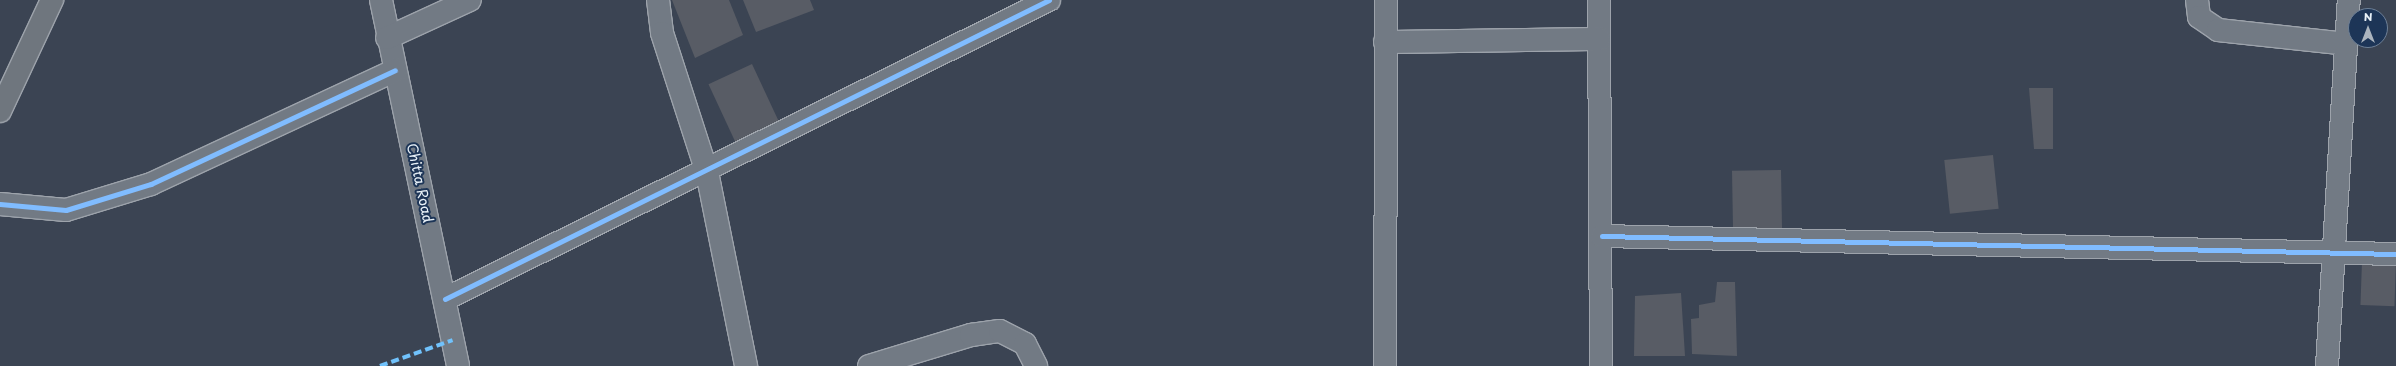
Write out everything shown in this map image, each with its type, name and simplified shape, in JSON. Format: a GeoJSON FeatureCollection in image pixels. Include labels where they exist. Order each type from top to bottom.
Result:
{"type":"FeatureCollection","features":[{"type":"Feature","properties":{"kind":"main road"},"geometry":{"type":"LineString","coordinates":[[0,111],[52,0]]}},
{"type":"Feature","properties":{"kind":"street","name":"Chitta Road"},"geometry":{"type":"LineString","coordinates":[[380,0],[387,38],[445,299],[458,366]]}},
{"type":"Feature","properties":{"kind":"street"},"geometry":{"type":"LineString","coordinates":[[387,38],[470,0]]}},
{"type":"Feature","properties":{"kind":"street"},"geometry":{"type":"LineString","coordinates":[[658,0],[662,33],[707,172],[746,366]]}},
{"type":"Feature","properties":{"kind":"street"},"geometry":{"type":"LineString","coordinates":[[445,299],[707,172],[1049,0]]}},
{"type":"Feature","properties":{"kind":"street"},"geometry":{"type":"LineString","coordinates":[[1385,366],[1386,0]]}},
{"type":"Feature","properties":{"kind":"street"},"geometry":{"type":"LineString","coordinates":[[1599,0],[1602,366]]}},
{"type":"Feature","properties":{"kind":"street"},"geometry":{"type":"LineString","coordinates":[[2197,0],[2200,17],[2218,30],[2346,44]]}},
{"type":"Feature","properties":{"kind":"street"},"geometry":{"type":"LineString","coordinates":[[2327,366],[2332,254],[2349,0]]}},
{"type":"Feature","properties":{"kind":"street"},"geometry":{"type":"LineString","coordinates":[[1385,42],[1600,39]]}},
{"type":"Feature","properties":{"kind":"street"},"geometry":{"type":"LineString","coordinates":[[0,204],[66,210],[151,184],[394,70]]}},
{"type":"Feature","properties":{"kind":"street"},"geometry":{"type":"LineString","coordinates":[[1602,236],[2332,254],[2396,254]]}},
{"type":"Feature","properties":{"kind":"street"},"geometry":{"type":"LineString","coordinates":[[869,366],[971,335],[1000,331],[1025,344],[1036,366]]}},
{"type":"Feature","properties":{"kind":"building"},"geometry":{"type":"Polygon","coordinates":[[[672,0],[729,0],[743,35],[695,58],[672,0]]]}},
{"type":"Feature","properties":{"kind":"building"},"geometry":{"type":"Polygon","coordinates":[[[743,0],[810,0],[814,10],[756,32],[743,0]]]}},
{"type":"Feature","properties":{"kind":"building"},"geometry":{"type":"Polygon","coordinates":[[[752,64],[779,121],[735,141],[708,84],[752,64]]]}},
{"type":"Feature","properties":{"kind":"building"},"geometry":{"type":"Polygon","coordinates":[[[2029,88],[2053,88],[2053,149],[2034,149],[2029,88]]]}},
{"type":"Feature","properties":{"kind":"building"},"geometry":{"type":"Polygon","coordinates":[[[1993,155],[1999,209],[1950,214],[1944,160],[1993,155]]]}},
{"type":"Feature","properties":{"kind":"building"},"geometry":{"type":"Polygon","coordinates":[[[1781,170],[1782,232],[1733,233],[1732,171],[1781,170]]]}},
{"type":"Feature","properties":{"kind":"building"},"geometry":{"type":"Polygon","coordinates":[[[2362,261],[2396,262],[2394,306],[2360,305],[2362,261]]]}},
{"type":"Feature","properties":{"kind":"building"},"geometry":{"type":"Polygon","coordinates":[[[1717,282],[1735,282],[1737,356],[1692,354],[1691,319],[1699,318],[1699,305],[1715,302],[1717,282]]]}},
{"type":"Feature","properties":{"kind":"building"},"geometry":{"type":"Polygon","coordinates":[[[1681,293],[1685,356],[1634,356],[1635,296],[1681,293]]]}},
{"type":"Feature","properties":{"kind":"marked path"},"geometry":{"type":"LineString","coordinates":[[380,366],[453,340]]}},
{"type":"Feature","properties":{"kind":"cycle path"},"geometry":{"type":"LineString","coordinates":[[445,299],[1049,0]]}},
{"type":"Feature","properties":{"kind":"cycle path"},"geometry":{"type":"LineString","coordinates":[[0,204],[66,210],[151,184],[395,70]]}},
{"type":"Feature","properties":{"kind":"cycle path"},"geometry":{"type":"LineString","coordinates":[[1602,236],[2396,254]]}}]}
